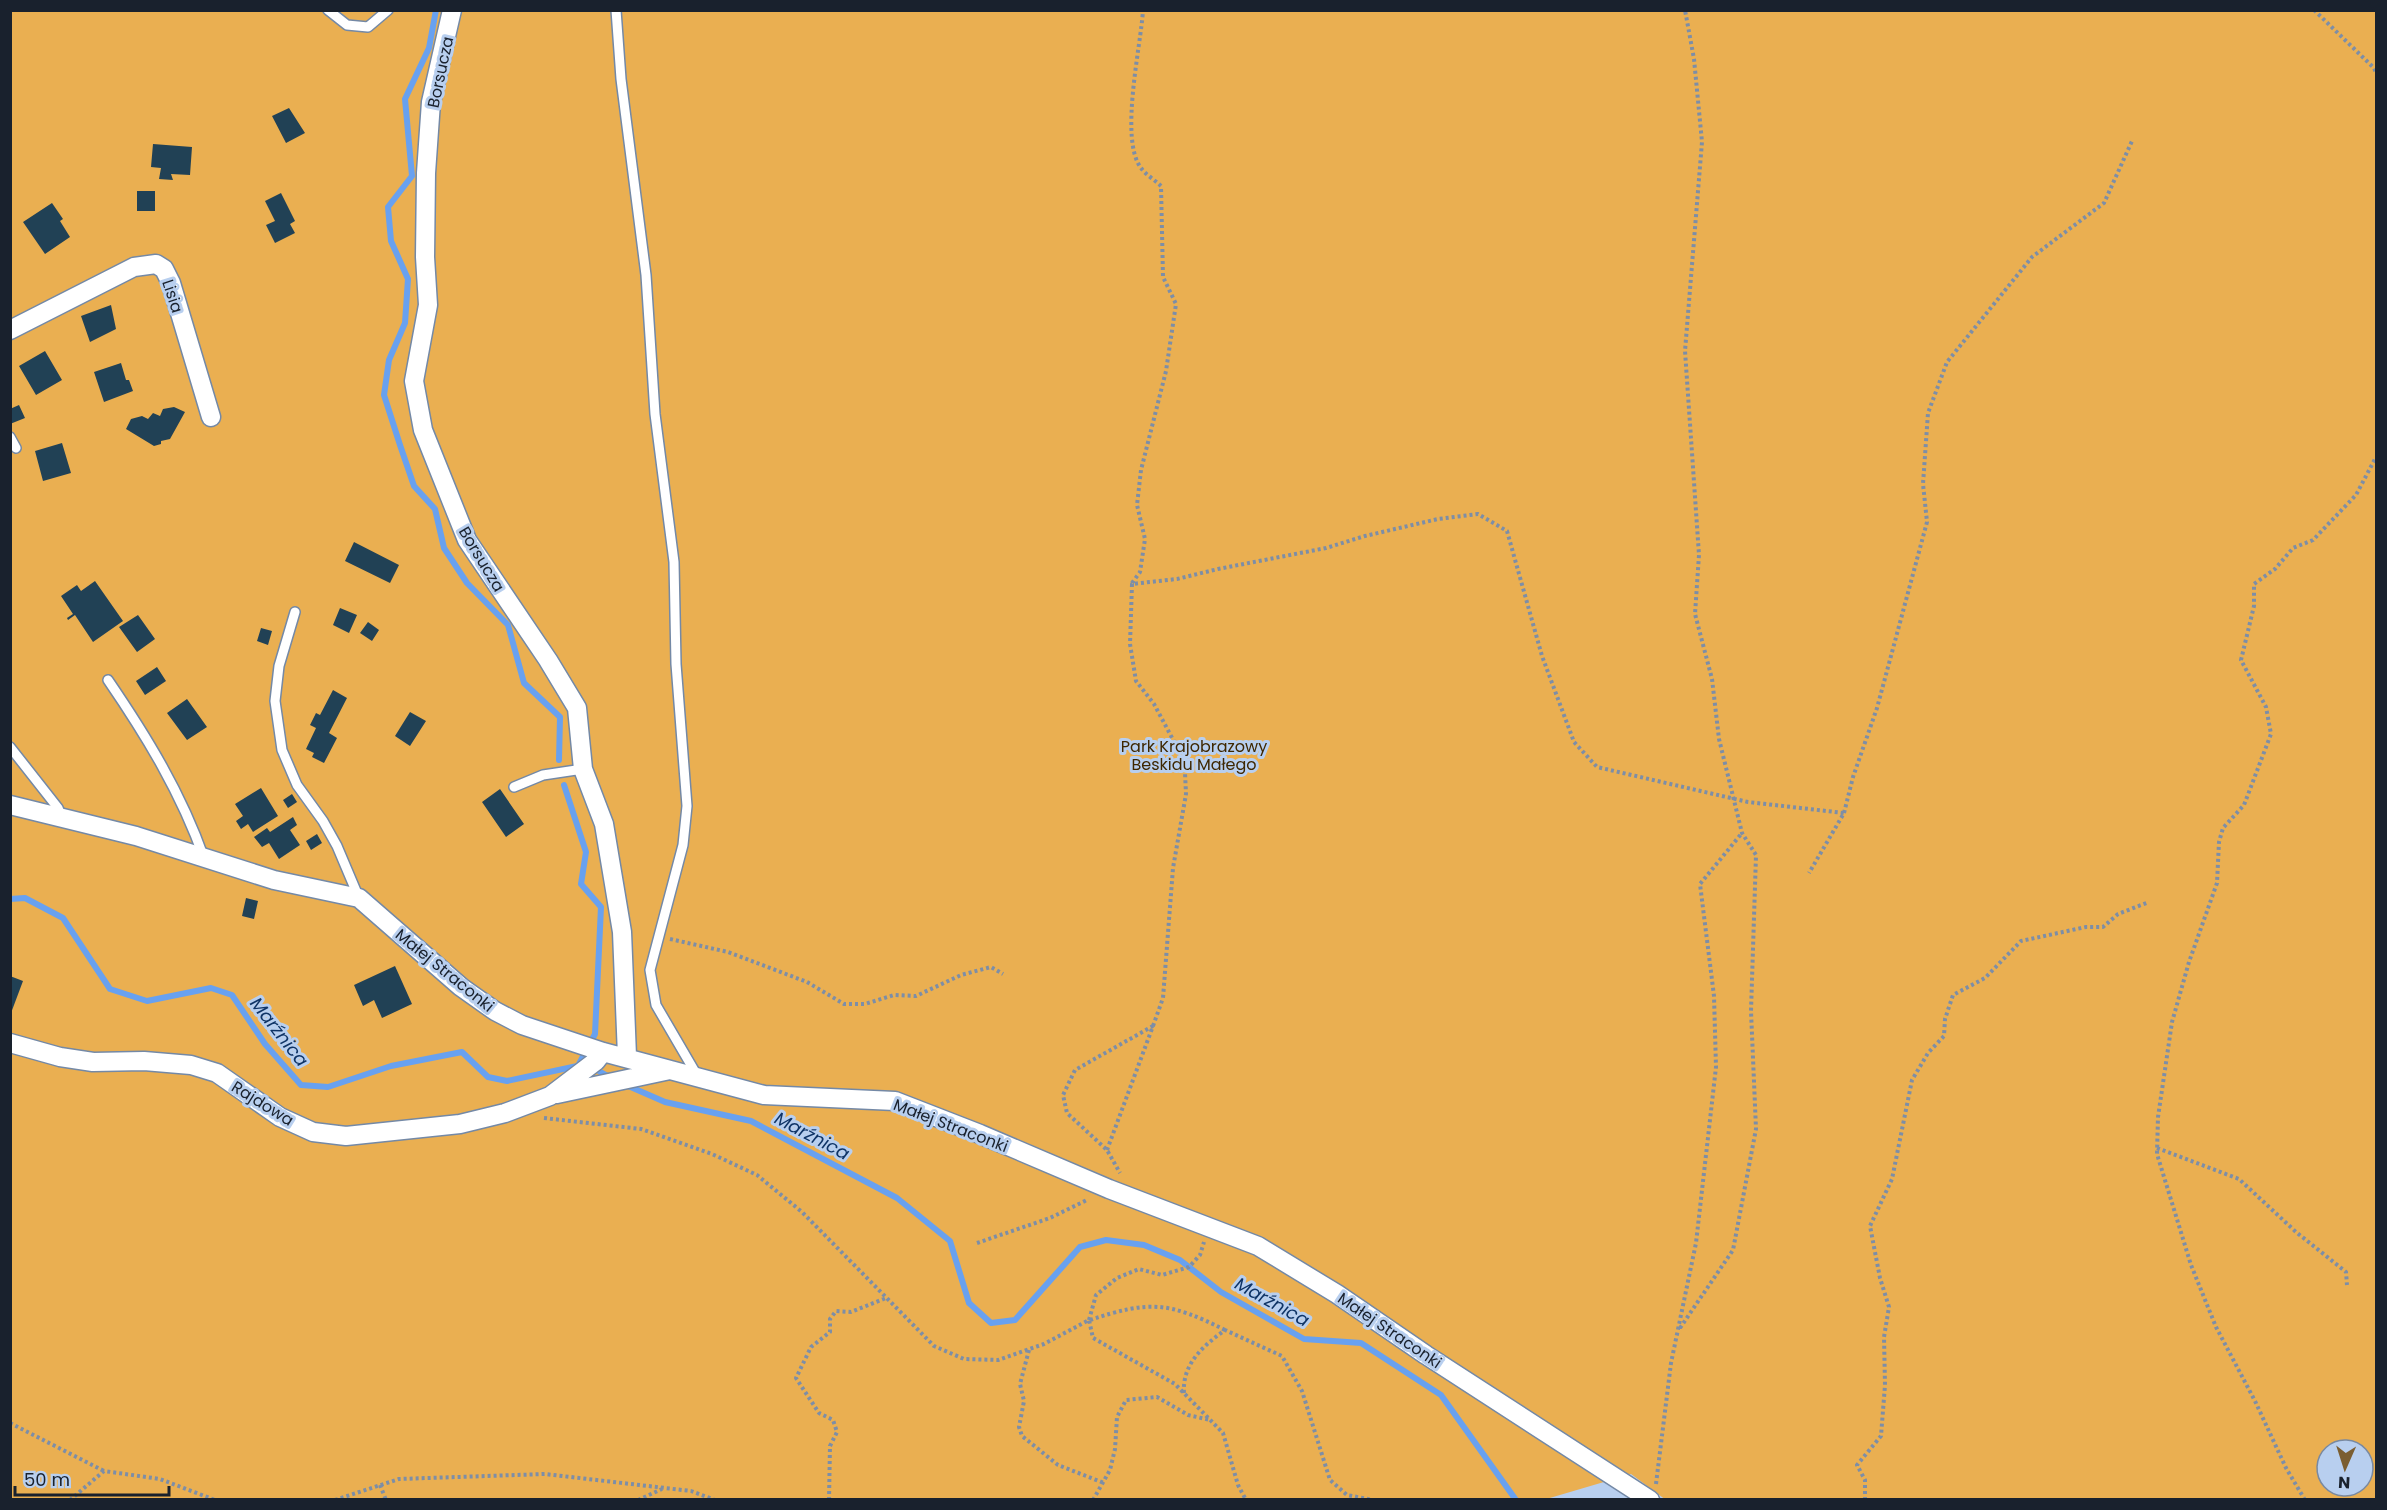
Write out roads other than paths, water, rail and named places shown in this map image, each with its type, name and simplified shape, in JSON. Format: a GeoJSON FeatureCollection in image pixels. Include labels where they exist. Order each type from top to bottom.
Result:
{"type":"FeatureCollection","features":[{"type":"Feature","properties":{"kind":"street","name":"Borsucza"},"geometry":{"type":"LineString","coordinates":[[452,10],[431,102],[426,173],[425,257],[428,305],[414,381],[423,430],[467,540],[577,708],[583,769],[604,824],[622,932],[627,1056]]}},
{"type":"Feature","properties":{"kind":"street","name":"Lisia"},"geometry":{"type":"LineString","coordinates":[[10,330],[118,274],[148,263],[156,264],[164,269],[171,282],[211,417]]}},
{"type":"Feature","properties":{"kind":"street","name":"Małej Straconki"},"geometry":{"type":"LineString","coordinates":[[10,805],[63,820],[136,836],[274,880],[359,898],[460,987],[495,1011],[522,1025],[600,1056],[627,1056],[764,1095],[895,1101],[980,1134],[1116,1192],[1258,1246],[1292,1264],[1426,1355],[1653,1496]]}},
{"type":"Feature","properties":{"kind":"street","name":"Rajdowa"},"geometry":{"type":"LineString","coordinates":[[10,1043],[60,1057],[93,1062],[144,1061],[191,1065],[217,1073],[280,1117],[313,1132],[346,1136],[460,1124],[505,1113],[556,1090],[600,1056]]}},
{"type":"Feature","properties":{"kind":"street","name":"Rajdowa"},"geometry":{"type":"LineString","coordinates":[[556,1090],[656,1076],[670,1070]]}},
{"type":"Feature","properties":{"kind":"lane"},"geometry":{"type":"LineString","coordinates":[[328,10],[347,25],[368,27],[388,10]]}},
{"type":"Feature","properties":{"kind":"lane"},"geometry":{"type":"LineString","coordinates":[[616,10],[621,79],[646,276],[655,414],[674,562],[676,664],[687,806],[683,845],[661,937],[650,970],[656,1005],[698,1078]]}},
{"type":"Feature","properties":{"kind":"lane"},"geometry":{"type":"LineString","coordinates":[[10,437],[16,447]]}},
{"type":"Feature","properties":{"kind":"lane"},"geometry":{"type":"LineString","coordinates":[[295,612],[279,666],[275,701],[280,742],[297,785],[323,821],[337,846],[359,898]]}},
{"type":"Feature","properties":{"kind":"lane"},"geometry":{"type":"LineString","coordinates":[[108,680],[154,749],[178,794],[204,858]]}},
{"type":"Feature","properties":{"kind":"lane"},"geometry":{"type":"LineString","coordinates":[[10,747],[58,808],[63,820]]}},
{"type":"Feature","properties":{"kind":"lane"},"geometry":{"type":"LineString","coordinates":[[514,787],[543,775],[583,769]]}},
{"type":"Feature","properties":{"kind":"waterway"},"geometry":{"type":"LineString","coordinates":[[436,10],[429,48],[405,99],[412,176],[388,207],[391,241],[408,279],[405,323],[389,360],[384,395],[414,486],[435,509],[444,548],[467,583],[508,625],[524,683],[560,717],[559,760]]}},
{"type":"Feature","properties":{"kind":"waterway"},"geometry":{"type":"LineString","coordinates":[[564,785],[586,852],[581,884],[601,907],[595,1034],[579,1064]]}},
{"type":"Feature","properties":{"kind":"waterway","name":"Marźnica"},"geometry":{"type":"LineString","coordinates":[[10,899],[25,898],[63,918],[110,989],[147,1001],[211,988],[232,995],[265,1044],[301,1085],[328,1087],[391,1066],[462,1052],[488,1077],[507,1081],[582,1065]]}},
{"type":"Feature","properties":{"kind":"waterway","name":"Marźnica"},"geometry":{"type":"LineString","coordinates":[[592,1067],[611,1078]]}},
{"type":"Feature","properties":{"kind":"waterway","name":"Marźnica"},"geometry":{"type":"LineString","coordinates":[[626,1085],[665,1102],[751,1121],[897,1198],[950,1241],[969,1303],[991,1323],[1015,1320],[1080,1247],[1106,1240],[1144,1245],[1180,1260],[1221,1292],[1304,1339],[1361,1343],[1441,1395],[1516,1500]]}},
{"type":"Feature","properties":{"kind":"park label","name":"Park Krajobrazowy Beskidu Małego"},"geometry":{"type":"Point","coordinates":[1194,755]}}]}
